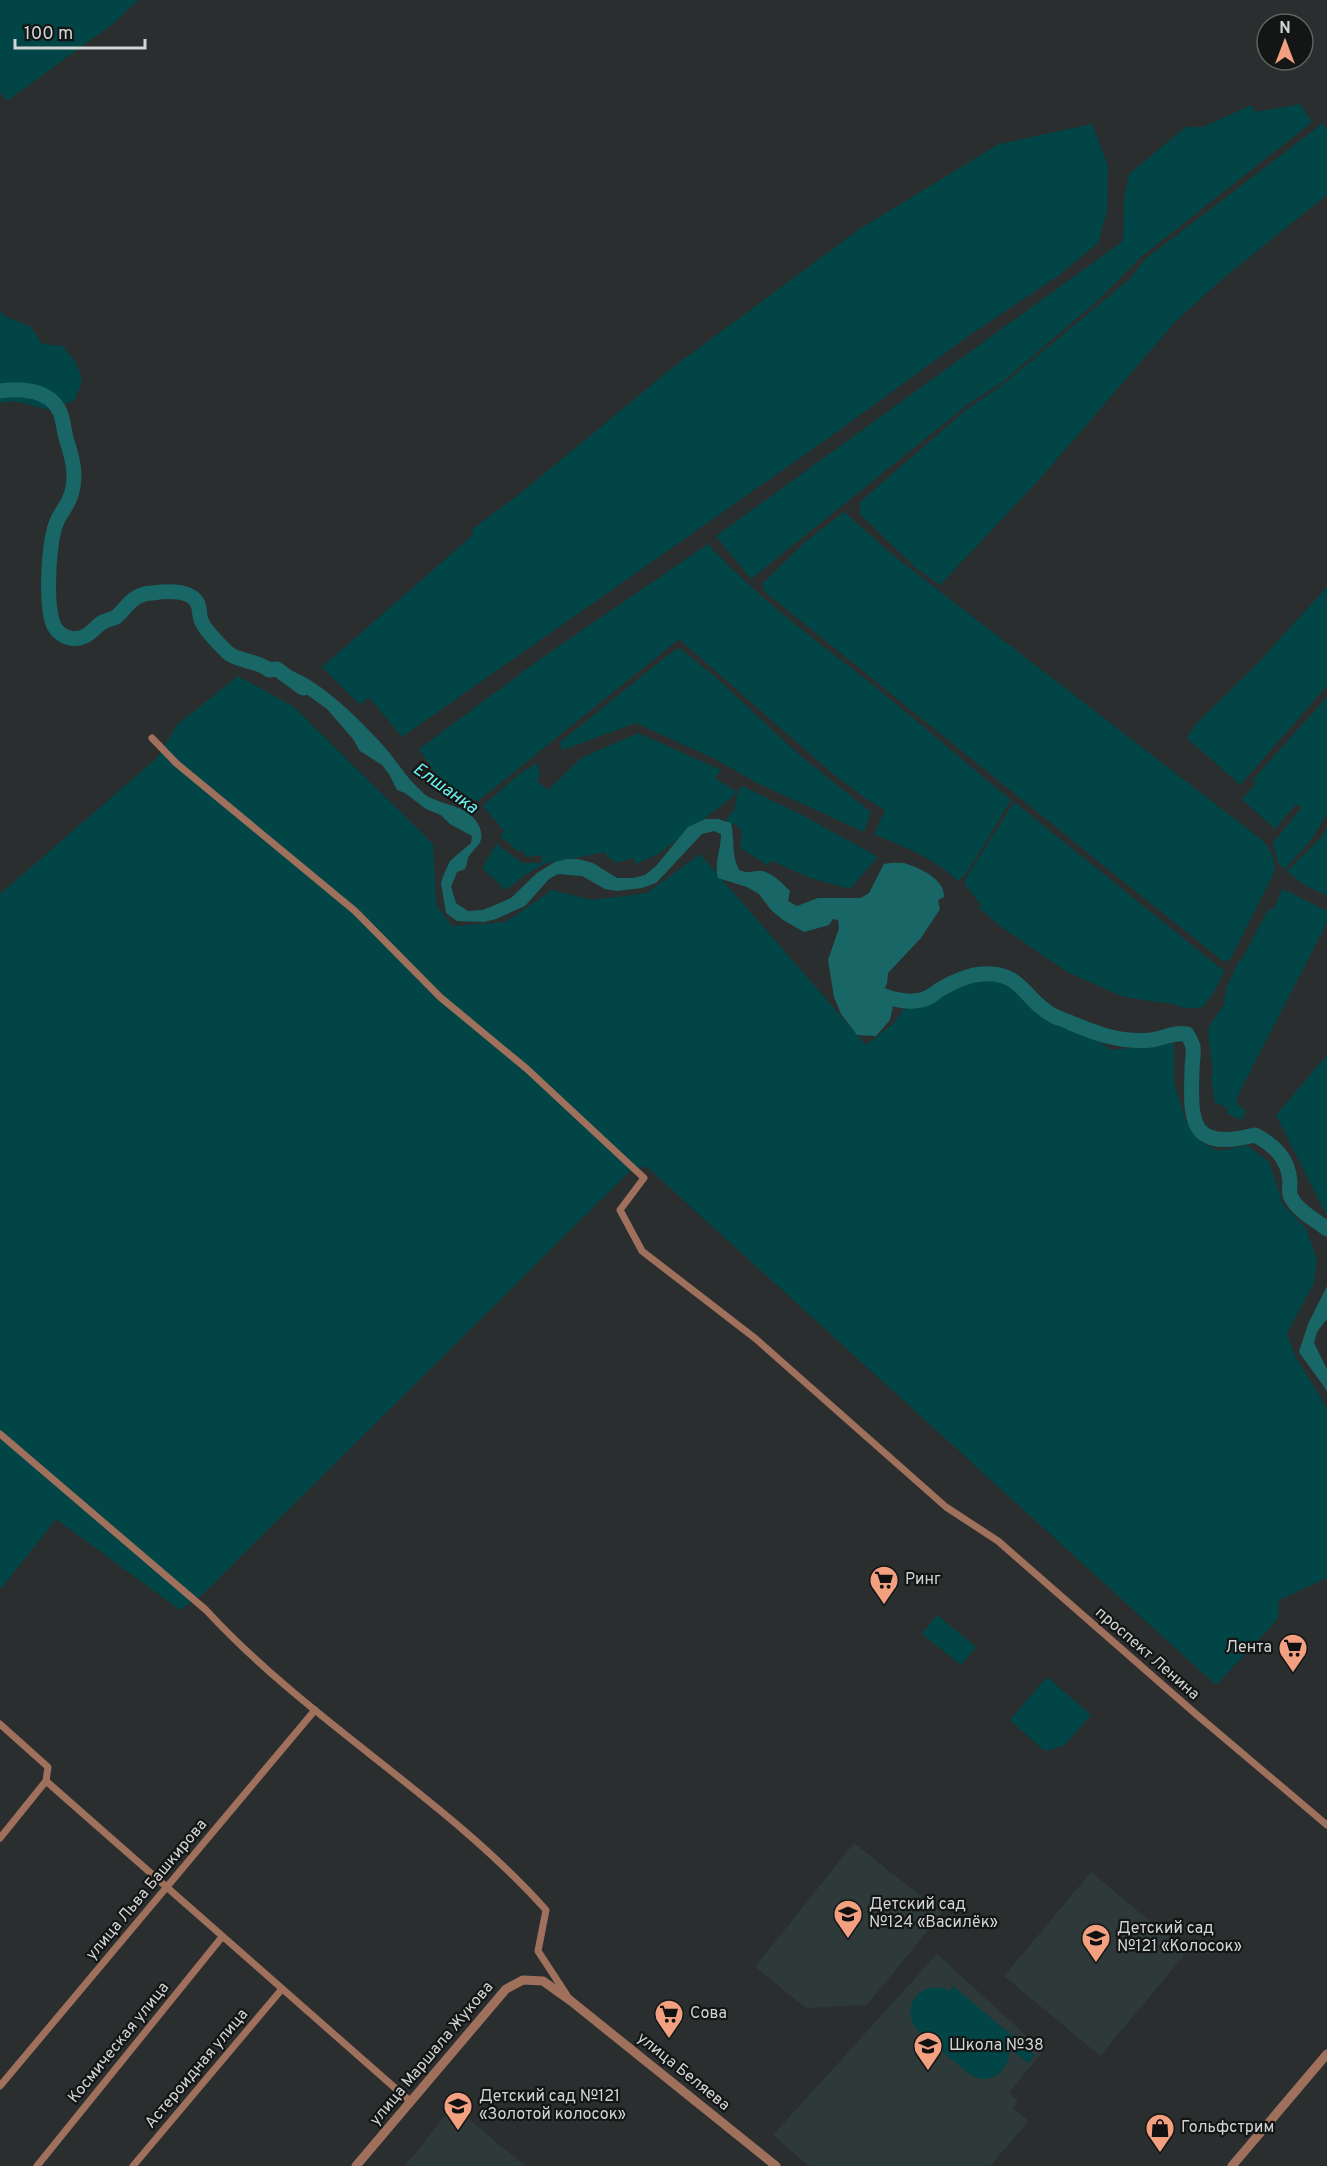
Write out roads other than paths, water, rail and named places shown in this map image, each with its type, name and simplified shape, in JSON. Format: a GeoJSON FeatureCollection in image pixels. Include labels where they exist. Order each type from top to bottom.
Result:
{"type":"FeatureCollection","features":[{"type":"Feature","properties":{"kind":"street","name":"проспект Ленина"},"geometry":{"type":"LineString","coordinates":[[152,738],[176,762],[355,911],[440,997],[527,1069],[644,1178],[620,1210],[642,1251],[756,1339],[946,1507],[998,1541],[1327,1825]]}},
{"type":"Feature","properties":{"kind":"street"},"geometry":{"type":"LineString","coordinates":[[0,1434],[206,1610],[224,1629],[315,1710],[519,1879],[546,1910],[538,1951],[571,2001]]}},
{"type":"Feature","properties":{"kind":"street","name":"улица Льва Башкирова"},"geometry":{"type":"LineString","coordinates":[[0,2086],[315,1710]]}},
{"type":"Feature","properties":{"kind":"street"},"geometry":{"type":"LineString","coordinates":[[0,1724],[48,1767],[46,1781],[0,1838]]}},
{"type":"Feature","properties":{"kind":"street"},"geometry":{"type":"LineString","coordinates":[[46,1781],[411,2102]]}},
{"type":"Feature","properties":{"kind":"street","name":"Космическая улица"},"geometry":{"type":"LineString","coordinates":[[37,2166],[222,1937]]}},
{"type":"Feature","properties":{"kind":"street","name":"улица Маршала Жукова"},"geometry":{"type":"LineString","coordinates":[[356,2166],[506,1989],[523,1980],[543,1981],[571,2001]]}},
{"type":"Feature","properties":{"kind":"street","name":"Астероидная улица"},"geometry":{"type":"LineString","coordinates":[[133,2166],[282,1989]]}},
{"type":"Feature","properties":{"kind":"street","name":"улица Беляева"},"geometry":{"type":"LineString","coordinates":[[571,2001],[776,2166]]}},
{"type":"Feature","properties":{"kind":"street"},"geometry":{"type":"LineString","coordinates":[[1232,2166],[1327,2054]]}},
{"type":"Feature","properties":{"kind":"waterway","name":"Елшанка"},"geometry":{"type":"LineString","coordinates":[[0,391],[25,390],[42,394],[55,404],[62,418],[74,474],[70,497],[55,529],[50,556],[49,604],[54,626],[60,633],[76,639],[81,638],[101,623],[116,617],[135,598],[149,593],[184,593],[195,599],[203,625],[228,653],[269,670],[277,669],[303,688]]}},
{"type":"Feature","properties":{"kind":"waterway","name":"Елшанка"},"geometry":{"type":"LineString","coordinates":[[864,983],[884,996],[911,1001],[927,998],[944,987],[965,978],[996,974],[1015,982],[1044,1010],[1054,1016],[1100,1034],[1140,1041],[1187,1034],[1193,1047],[1192,1105],[1194,1119],[1199,1129],[1206,1136],[1218,1139],[1255,1135],[1268,1143],[1283,1159],[1289,1173],[1290,1195],[1295,1204],[1327,1229]]}},
{"type":"Feature","properties":{"kind":"place","name":"Ринг"},"geometry":{"type":"Point","coordinates":[884,1606]}},
{"type":"Feature","properties":{"kind":"place","name":"Лента"},"geometry":{"type":"Point","coordinates":[1293,1674]}},
{"type":"Feature","properties":{"kind":"place","name":"Детский сад №124 «Василёк»"},"geometry":{"type":"Point","coordinates":[848,1940]}},
{"type":"Feature","properties":{"kind":"place","name":"Детский сад №121 «Колосок»"},"geometry":{"type":"Point","coordinates":[1096,1964]}},
{"type":"Feature","properties":{"kind":"place","name":"Сова"},"geometry":{"type":"Point","coordinates":[669,2040]}},
{"type":"Feature","properties":{"kind":"place","name":"Школа №38"},"geometry":{"type":"Point","coordinates":[928,2072]}},
{"type":"Feature","properties":{"kind":"place","name":"Детский сад №121 «Золотой колосок»"},"geometry":{"type":"Point","coordinates":[458,2132]}},
{"type":"Feature","properties":{"kind":"place","name":"Гольфстрим"},"geometry":{"type":"Point","coordinates":[1160,2154]}}]}
